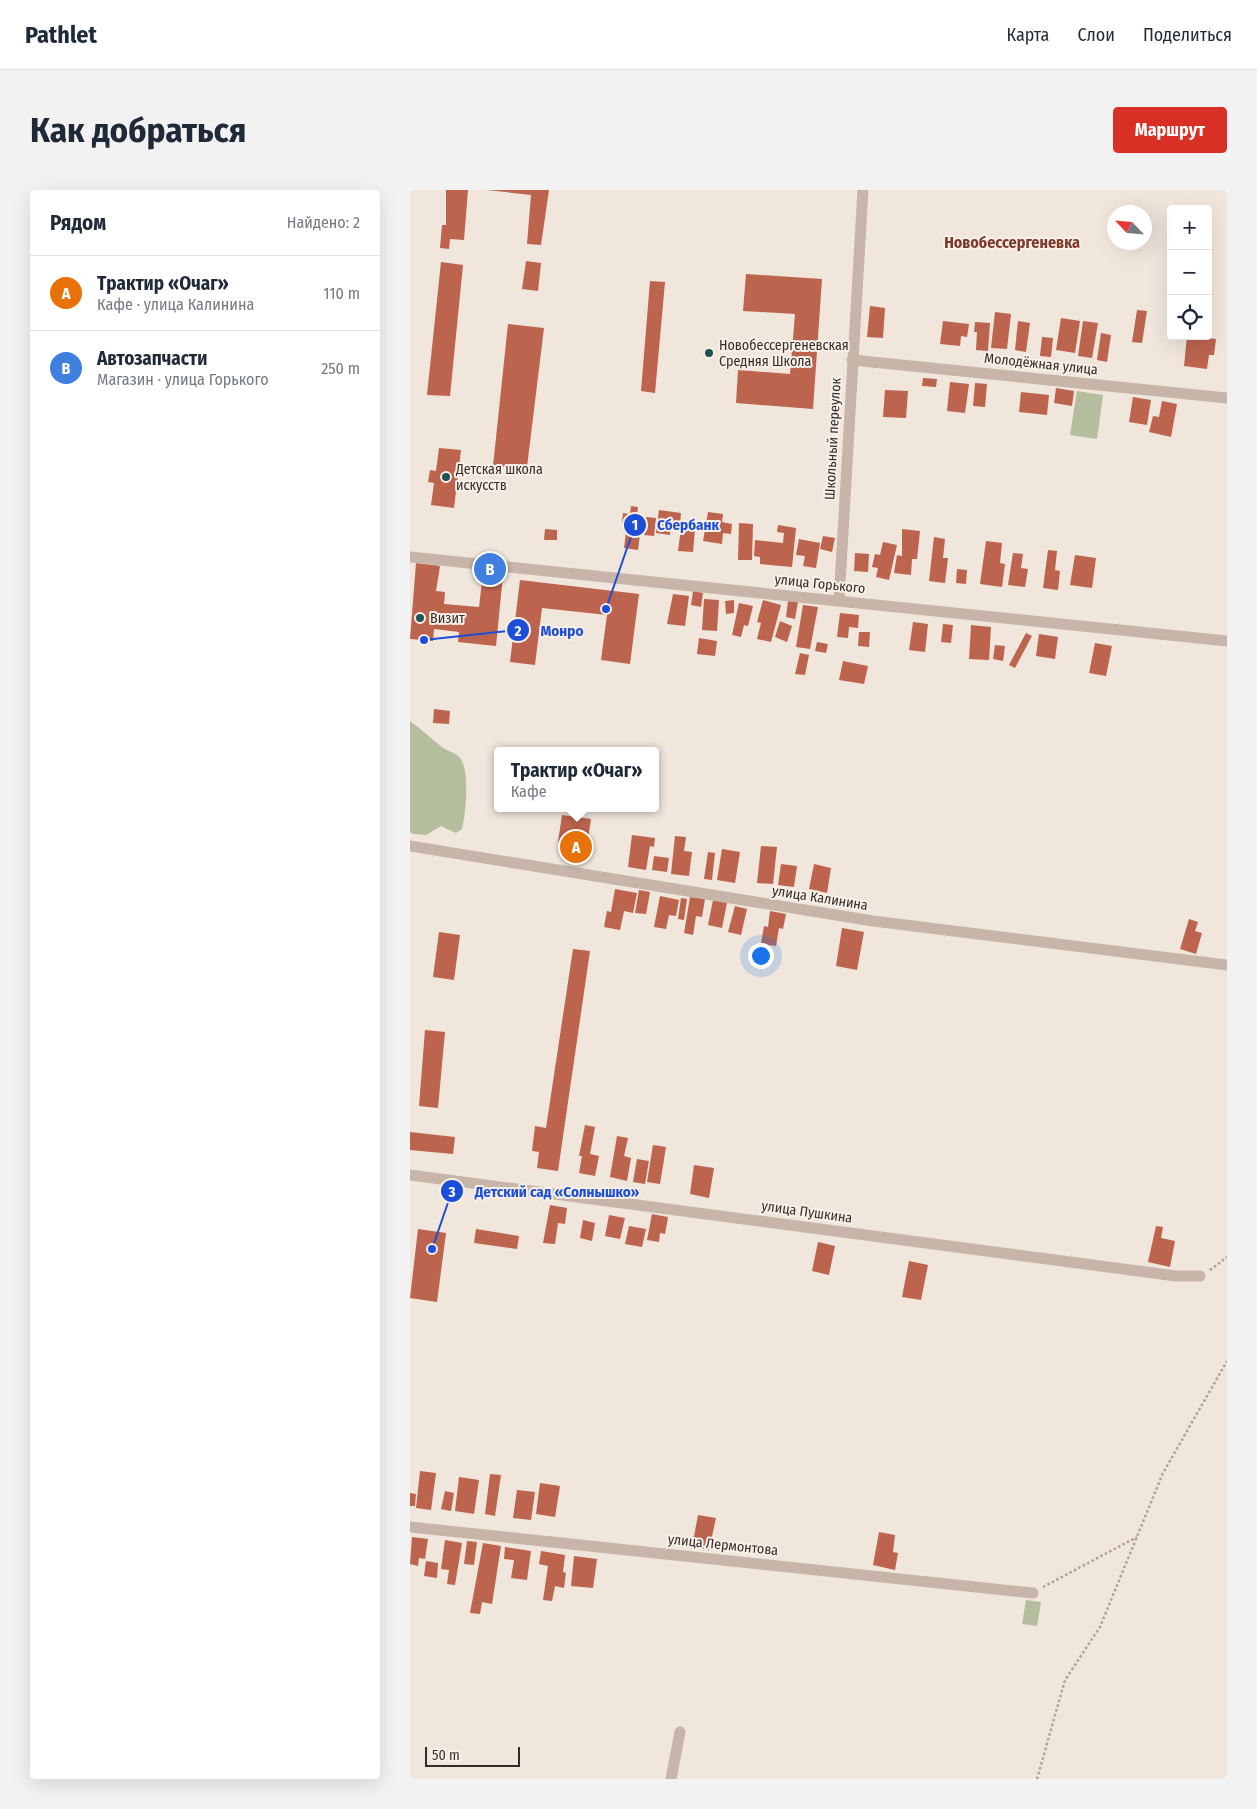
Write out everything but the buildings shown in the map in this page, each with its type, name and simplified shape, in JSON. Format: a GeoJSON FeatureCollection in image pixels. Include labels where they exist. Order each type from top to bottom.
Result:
{"type":"FeatureCollection","features":[{"type":"Feature","properties":{"kind":"street","name":"Школьный переулок"},"geometry":{"type":"LineString","coordinates":[[839,601],[863,190]]}},
{"type":"Feature","properties":{"kind":"street","name":"Молодёжная улица"},"geometry":{"type":"LineString","coordinates":[[852,360],[1227,398]]}},
{"type":"Feature","properties":{"kind":"street","name":"улица Горького"},"geometry":{"type":"LineString","coordinates":[[410,557],[1227,640]]}},
{"type":"Feature","properties":{"kind":"street","name":"улица Калинина"},"geometry":{"type":"LineString","coordinates":[[410,846],[873,921],[1227,965]]}},
{"type":"Feature","properties":{"kind":"street","name":"улица Пушкина"},"geometry":{"type":"LineString","coordinates":[[410,1175],[1176,1276],[1200,1276]]}},
{"type":"Feature","properties":{"kind":"street","name":"улица Лермонтова"},"geometry":{"type":"LineString","coordinates":[[410,1527],[1033,1593]]}},
{"type":"Feature","properties":{"kind":"street"},"geometry":{"type":"LineString","coordinates":[[671,1779],[680,1732]]}},
{"type":"Feature","properties":{"kind":"path"},"geometry":{"type":"LineString","coordinates":[[1200,1276],[1227,1257]]}},
{"type":"Feature","properties":{"kind":"path"},"geometry":{"type":"LineString","coordinates":[[1037,1779],[1065,1680],[1100,1627],[1163,1473],[1227,1361]]}},
{"type":"Feature","properties":{"kind":"path"},"geometry":{"type":"LineString","coordinates":[[1033,1593],[1137,1538]]}},
{"type":"Feature","properties":{"kind":"green space"},"geometry":{"type":"Polygon","coordinates":[[[1077,391],[1103,395],[1097,439],[1070,435],[1077,391]]]}},
{"type":"Feature","properties":{"kind":"green space"},"geometry":{"type":"Polygon","coordinates":[[[410,721],[443,748],[458,756],[463,764],[466,782],[465,813],[462,829],[456,833],[441,826],[426,835],[410,832],[410,721]]]}},
{"type":"Feature","properties":{"kind":"green space"},"geometry":{"type":"Polygon","coordinates":[[[1026,1600],[1041,1602],[1037,1626],[1022,1624],[1026,1600]]]}},
{"type":"Feature","properties":{"kind":"place","name":"Новобессергеневская Средняя Школа"},"geometry":{"type":"Point","coordinates":[709,353]}},
{"type":"Feature","properties":{"kind":"place","name":"Детская школа искусств"},"geometry":{"type":"Point","coordinates":[446,477]}},
{"type":"Feature","properties":{"kind":"place","name":"Автозапчасти"},"geometry":{"type":"Point","coordinates":[490,569]}},
{"type":"Feature","properties":{"kind":"place","name":"Сбербанк"},"geometry":{"type":"Point","coordinates":[606,609]}},
{"type":"Feature","properties":{"kind":"place","name":"Визит"},"geometry":{"type":"Point","coordinates":[420,618]}},
{"type":"Feature","properties":{"kind":"place","name":"Монро"},"geometry":{"type":"Point","coordinates":[424,640]}},
{"type":"Feature","properties":{"kind":"place","name":"Трактир «Очаг»"},"geometry":{"type":"Point","coordinates":[576,847]}},
{"type":"Feature","properties":{"kind":"place","name":"Детский сад «Солнышко»"},"geometry":{"type":"Point","coordinates":[432,1249]}},
{"type":"Feature","properties":{"kind":"district","name":"Новобессергеневка"},"geometry":{"type":"Point","coordinates":[1012,242]}}]}
